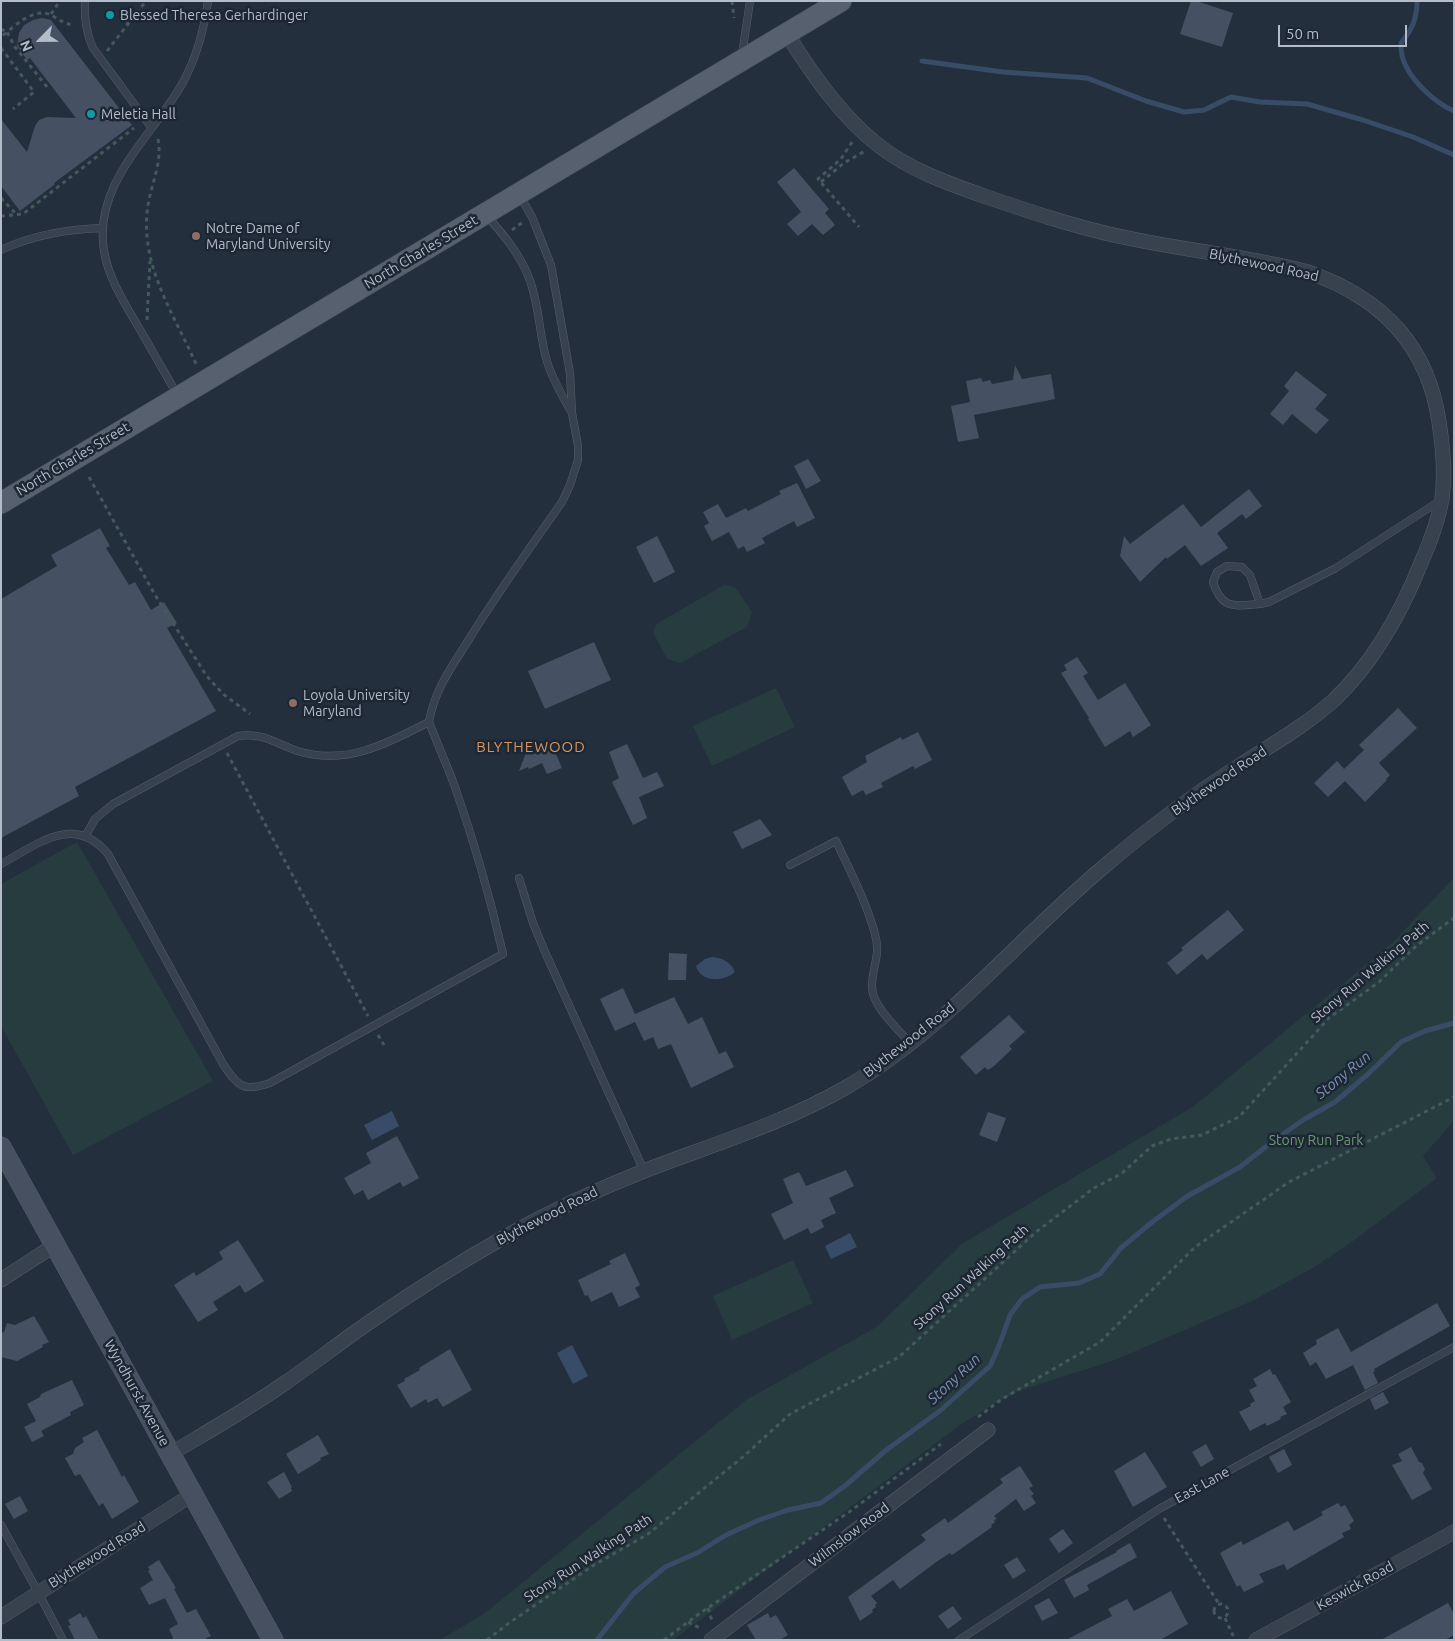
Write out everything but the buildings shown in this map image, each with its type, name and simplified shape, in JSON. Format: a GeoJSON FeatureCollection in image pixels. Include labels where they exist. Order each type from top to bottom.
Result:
{"type":"FeatureCollection","features":[{"type":"Feature","properties":{"kind":"main road","name":"North Charles Street"},"geometry":{"type":"LineString","coordinates":[[1,503],[841,2]]}},
{"type":"Feature","properties":{"kind":"street","name":"Blythewood Road"},"geometry":{"type":"LineString","coordinates":[[170,1454],[254,1403],[373,1320],[466,1260],[545,1215],[644,1171],[747,1132],[820,1101],[877,1068],[944,1014],[1078,889],[1130,845],[1214,782],[1309,720],[1332,702],[1350,684],[1384,639],[1406,600],[1428,548],[1442,500],[1443,474],[1438,412],[1425,370],[1416,352],[1394,322],[1363,297],[1329,279],[1308,272],[1120,236],[1041,215],[946,182],[909,165],[879,147],[857,127],[819,80],[787,34]]}},
{"type":"Feature","properties":{"kind":"street","name":"Wyndhurst Avenue"},"geometry":{"type":"LineString","coordinates":[[1,1147],[273,1640]]}},
{"type":"Feature","properties":{"kind":"street"},"geometry":{"type":"LineString","coordinates":[[1,1280],[55,1245]]}},
{"type":"Feature","properties":{"kind":"street","name":"Wilmslow Road"},"geometry":{"type":"LineString","coordinates":[[714,1638],[988,1430]]}},
{"type":"Feature","properties":{"kind":"street","name":"Blythewood Road"},"geometry":{"type":"LineString","coordinates":[[1,1617],[193,1494]]}},
{"type":"Feature","properties":{"kind":"street","name":"Keswick Road"},"geometry":{"type":"LineString","coordinates":[[1256,1640],[1454,1532]]}},
{"type":"Feature","properties":{"kind":"lane"},"geometry":{"type":"LineString","coordinates":[[85,1],[87,36],[101,59],[151,127]]}},
{"type":"Feature","properties":{"kind":"lane"},"geometry":{"type":"LineString","coordinates":[[178,396],[117,289],[104,250],[103,228],[108,200],[113,188],[151,127],[182,84],[192,64],[200,39],[208,1]]}},
{"type":"Feature","properties":{"kind":"lane"},"geometry":{"type":"LineString","coordinates":[[741,61],[750,1]]}},
{"type":"Feature","properties":{"kind":"lane"},"geometry":{"type":"LineString","coordinates":[[1,864],[54,837],[64,834],[86,835],[95,841],[108,854],[223,1064],[233,1078],[243,1086],[255,1088],[270,1083],[503,954],[473,841],[455,785],[429,722],[434,700],[447,674],[482,617],[562,502],[570,486],[578,460],[578,446],[572,413],[570,374],[551,265],[532,217],[519,194]]}},
{"type":"Feature","properties":{"kind":"lane"},"geometry":{"type":"LineString","coordinates":[[485,214],[504,234],[530,279],[546,358],[554,381],[572,413]]}},
{"type":"Feature","properties":{"kind":"lane"},"geometry":{"type":"LineString","coordinates":[[1,250],[54,232],[70,229],[103,228]]}},
{"type":"Feature","properties":{"kind":"lane"},"geometry":{"type":"LineString","coordinates":[[1260,604],[1250,576],[1242,566],[1227,566],[1217,572],[1213,582],[1216,592],[1224,602],[1234,606],[1260,604],[1269,602],[1336,568],[1442,500]]}},
{"type":"Feature","properties":{"kind":"lane"},"geometry":{"type":"LineString","coordinates":[[86,835],[95,819],[113,804],[238,736],[249,734],[272,739],[300,752],[331,756],[349,755],[380,746],[429,722]]}},
{"type":"Feature","properties":{"kind":"lane"},"geometry":{"type":"LineString","coordinates":[[790,865],[836,841],[863,898],[875,933],[878,946],[872,987],[875,1001],[910,1043]]}},
{"type":"Feature","properties":{"kind":"lane"},"geometry":{"type":"LineString","coordinates":[[519,878],[533,924],[644,1171]]}},
{"type":"Feature","properties":{"kind":"lane","name":"East Lane"},"geometry":{"type":"LineString","coordinates":[[959,1640],[1159,1509],[1454,1347]]}},
{"type":"Feature","properties":{"kind":"lane"},"geometry":{"type":"LineString","coordinates":[[1,1525],[63,1640]]}},
{"type":"Feature","properties":{"kind":"path"},"geometry":{"type":"LineString","coordinates":[[51,14],[60,1]]}},
{"type":"Feature","properties":{"kind":"path"},"geometry":{"type":"LineString","coordinates":[[101,59],[146,1]]}},
{"type":"Feature","properties":{"kind":"path"},"geometry":{"type":"LineString","coordinates":[[732,1],[734,25]]}},
{"type":"Feature","properties":{"kind":"path"},"geometry":{"type":"LineString","coordinates":[[1,37],[29,16],[36,14],[51,14],[62,23],[75,25]]}},
{"type":"Feature","properties":{"kind":"path"},"geometry":{"type":"LineString","coordinates":[[119,19],[129,24]]}},
{"type":"Feature","properties":{"kind":"path"},"geometry":{"type":"LineString","coordinates":[[1,30],[7,32],[15,47],[47,87]]}},
{"type":"Feature","properties":{"kind":"path"},"geometry":{"type":"LineString","coordinates":[[1,48],[34,92],[14,109]]}},
{"type":"Feature","properties":{"kind":"path"},"geometry":{"type":"LineString","coordinates":[[140,329],[147,323],[150,258],[146,214],[149,193],[159,157],[158,138],[151,127]]}},
{"type":"Feature","properties":{"kind":"path"},"geometry":{"type":"LineString","coordinates":[[857,127],[852,142],[841,159],[818,179],[859,227]]}},
{"type":"Feature","properties":{"kind":"path"},"geometry":{"type":"LineString","coordinates":[[1,216],[23,214],[134,128]]}},
{"type":"Feature","properties":{"kind":"path"},"geometry":{"type":"LineString","coordinates":[[821,182],[844,162],[858,154],[879,147]]}},
{"type":"Feature","properties":{"kind":"path"},"geometry":{"type":"LineString","coordinates":[[841,159],[844,162]]}},
{"type":"Feature","properties":{"kind":"path"},"geometry":{"type":"LineString","coordinates":[[1,198],[16,214]]}},
{"type":"Feature","properties":{"kind":"path"},"geometry":{"type":"LineString","coordinates":[[509,231],[524,222]]}},
{"type":"Feature","properties":{"kind":"path"},"geometry":{"type":"LineString","coordinates":[[150,258],[162,294],[196,364]]}},
{"type":"Feature","properties":{"kind":"path"},"geometry":{"type":"LineString","coordinates":[[89,477],[155,595],[206,675],[223,694],[250,714]]}},
{"type":"Feature","properties":{"kind":"path"},"geometry":{"type":"LineString","coordinates":[[222,745],[384,1045]]}},
{"type":"Feature","properties":{"kind":"path","name":"Stony Run Walking Path"},"geometry":{"type":"LineString","coordinates":[[487,1640],[594,1565],[648,1534],[744,1456],[790,1414],[899,1357],[1036,1232],[1094,1188],[1121,1174],[1152,1146],[1171,1139],[1202,1135],[1238,1116],[1329,1018],[1379,982],[1416,946],[1454,918]]}},
{"type":"Feature","properties":{"kind":"path"},"geometry":{"type":"LineString","coordinates":[[973,1421],[1002,1399],[1100,1342],[1196,1247],[1289,1182],[1454,1097]]}},
{"type":"Feature","properties":{"kind":"path"},"geometry":{"type":"LineString","coordinates":[[664,1640],[696,1616],[849,1512],[944,1442]]}},
{"type":"Feature","properties":{"kind":"path"},"geometry":{"type":"LineString","coordinates":[[1159,1509],[1219,1604]]}},
{"type":"Feature","properties":{"kind":"path"},"geometry":{"type":"LineString","coordinates":[[1219,1604],[1224,1604],[1228,1608],[1229,1612],[1225,1618]]}},
{"type":"Feature","properties":{"kind":"path"},"geometry":{"type":"LineString","coordinates":[[1219,1604],[1215,1608],[1215,1614],[1219,1618],[1225,1618]]}},
{"type":"Feature","properties":{"kind":"path"},"geometry":{"type":"LineString","coordinates":[[1225,1618],[1235,1640]]}},
{"type":"Feature","properties":{"kind":"green space"},"geometry":{"type":"Polygon","coordinates":[[[724,585],[735,587],[752,612],[747,627],[680,663],[667,659],[653,632],[656,624],[724,585]]]}},
{"type":"Feature","properties":{"kind":"green space"},"geometry":{"type":"Polygon","coordinates":[[[776,688],[795,727],[712,766],[693,726],[776,688]]]}},
{"type":"Feature","properties":{"kind":"green space"},"geometry":{"type":"Polygon","coordinates":[[[77,842],[213,1081],[73,1155],[1,1026],[1,884],[77,842]]]}},
{"type":"Feature","properties":{"kind":"green space","name":"Stony Run Park"},"geometry":{"type":"Polygon","coordinates":[[[1454,878],[1454,1121],[1423,1156],[1437,1178],[1353,1241],[1313,1268],[1252,1301],[1115,1360],[1024,1389],[997,1402],[960,1425],[673,1640],[440,1640],[485,1613],[746,1400],[878,1326],[963,1243],[1194,1106],[1391,944],[1454,878]]]}},
{"type":"Feature","properties":{"kind":"green space"},"geometry":{"type":"Polygon","coordinates":[[[793,1260],[813,1303],[732,1340],[713,1296],[793,1260]]]}},
{"type":"Feature","properties":{"kind":"water"},"geometry":{"type":"Polygon","coordinates":[[[712,957],[726,961],[735,972],[719,979],[703,976],[696,966],[705,959],[712,957]]]}},
{"type":"Feature","properties":{"kind":"water"},"geometry":{"type":"Polygon","coordinates":[[[392,1111],[399,1126],[372,1140],[364,1125],[392,1111]]]}},
{"type":"Feature","properties":{"kind":"water"},"geometry":{"type":"Polygon","coordinates":[[[850,1233],[857,1247],[831,1259],[825,1246],[850,1233]]]}},
{"type":"Feature","properties":{"kind":"water"},"geometry":{"type":"Polygon","coordinates":[[[572,1345],[588,1376],[573,1384],[557,1353],[572,1345]]]}},
{"type":"Feature","properties":{"kind":"waterway"},"geometry":{"type":"LineString","coordinates":[[1417,1],[1413,24],[1401,43],[1402,57],[1406,67],[1424,90],[1454,111]]}},
{"type":"Feature","properties":{"kind":"waterway"},"geometry":{"type":"LineString","coordinates":[[922,61],[1003,72],[1087,78],[1146,101],[1184,112],[1204,110],[1231,97],[1260,102],[1307,104],[1413,137],[1454,155]]}},
{"type":"Feature","properties":{"kind":"waterway","name":"Stony Run"},"geometry":{"type":"LineString","coordinates":[[597,1640],[633,1594],[665,1567],[697,1553],[726,1535],[759,1520],[788,1510],[821,1503],[846,1485],[885,1451],[941,1410],[990,1366],[1010,1315],[1022,1299],[1040,1287],[1079,1283],[1100,1274],[1121,1248],[1151,1223],[1186,1197],[1240,1167],[1303,1120],[1335,1102],[1367,1075],[1401,1042],[1425,1031],[1454,1023]]}},
{"type":"Feature","properties":{"kind":"place","name":"Blessed Theresa Gerhardinger"},"geometry":{"type":"Point","coordinates":[110,15]}},
{"type":"Feature","properties":{"kind":"place","name":"Meletia Hall"},"geometry":{"type":"Point","coordinates":[91,114]}},
{"type":"Feature","properties":{"kind":"place","name":"Notre Dame of Maryland University"},"geometry":{"type":"Point","coordinates":[196,236]}},
{"type":"Feature","properties":{"kind":"place","name":"Loyola University Maryland"},"geometry":{"type":"Point","coordinates":[293,703]}},
{"type":"Feature","properties":{"kind":"district","name":"BLYTHEWOOD"},"geometry":{"type":"Point","coordinates":[531,747]}}]}
